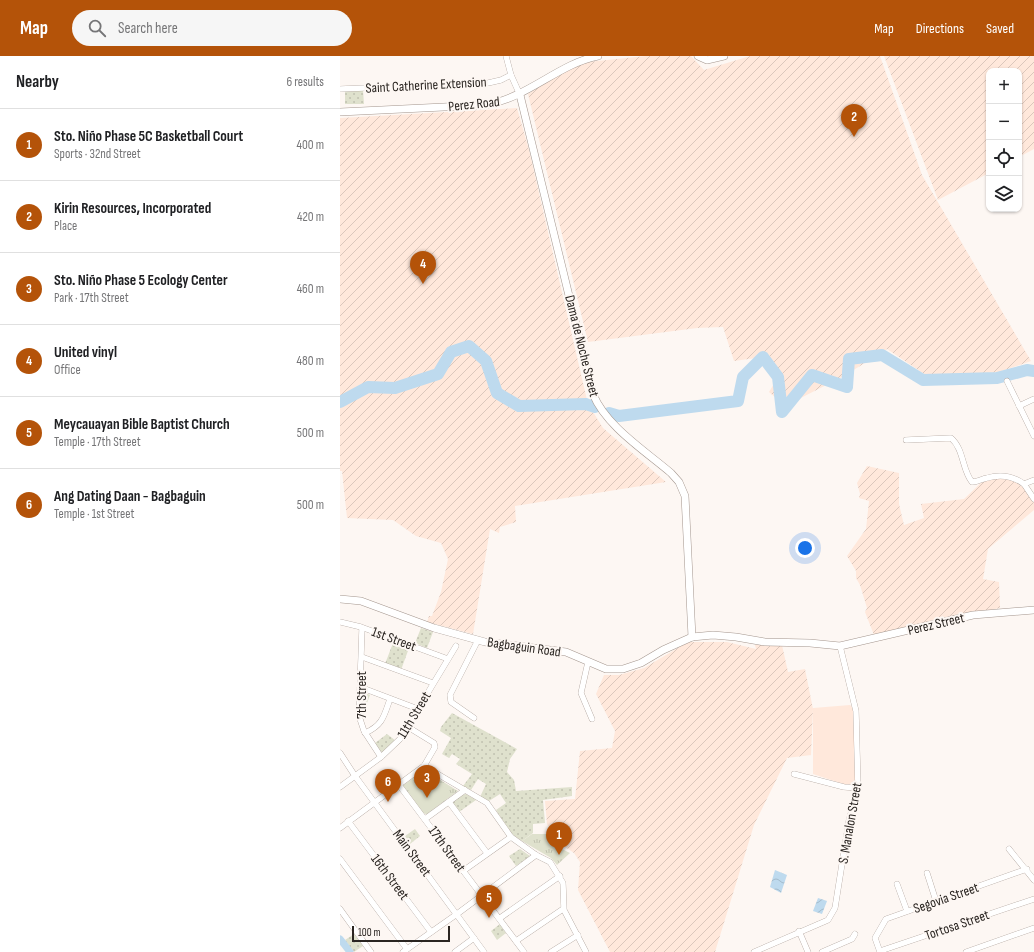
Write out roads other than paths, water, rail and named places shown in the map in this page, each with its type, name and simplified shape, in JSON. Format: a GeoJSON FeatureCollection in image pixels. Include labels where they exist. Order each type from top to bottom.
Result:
{"type":"FeatureCollection","features":[{"type":"Feature","properties":{"kind":"street"},"geometry":{"type":"LineString","coordinates":[[506,56],[511,75],[520,95]]}},
{"type":"Feature","properties":{"kind":"street","name":"Perez Road"},"geometry":{"type":"LineString","coordinates":[[340,112],[484,106],[509,100],[570,67],[595,56]]}},
{"type":"Feature","properties":{"kind":"street"},"geometry":{"type":"LineString","coordinates":[[698,56],[707,60],[724,56]]}},
{"type":"Feature","properties":{"kind":"street","name":"Saint Catherine Extension"},"geometry":{"type":"LineString","coordinates":[[340,89],[488,83],[501,80],[511,75]]}},
{"type":"Feature","properties":{"kind":"street","name":"Dama de Noche Street"},"geometry":{"type":"LineString","coordinates":[[520,95],[595,399],[608,420],[671,472],[679,482],[685,496],[692,637]]}},
{"type":"Feature","properties":{"kind":"street"},"geometry":{"type":"LineString","coordinates":[[1008,381],[1034,436]]}},
{"type":"Feature","properties":{"kind":"street"},"geometry":{"type":"LineString","coordinates":[[1019,406],[1034,399]]}},
{"type":"Feature","properties":{"kind":"street"},"geometry":{"type":"LineString","coordinates":[[906,440],[951,438],[955,441],[965,464],[967,477],[972,482],[978,482],[986,478],[1004,475],[1017,479],[1024,484],[1034,499]]}},
{"type":"Feature","properties":{"kind":"street"},"geometry":{"type":"LineString","coordinates":[[1024,484],[1034,480]]}},
{"type":"Feature","properties":{"kind":"street","name":"Bagbaguin Road"},"geometry":{"type":"LineString","coordinates":[[340,599],[361,601],[427,625],[478,640],[510,646],[566,652],[606,669],[623,669],[641,663],[663,650],[692,637],[713,635],[765,642],[810,642],[840,646]]}},
{"type":"Feature","properties":{"kind":"street","name":"Perez Street"},"geometry":{"type":"LineString","coordinates":[[840,646],[973,615],[1034,610]]}},
{"type":"Feature","properties":{"kind":"street","name":"1st Street"},"geometry":{"type":"LineString","coordinates":[[340,622],[362,628],[448,659]]}},
{"type":"Feature","properties":{"kind":"street","name":"7th Street"},"geometry":{"type":"LineString","coordinates":[[362,628],[360,723],[365,733],[382,757]]}},
{"type":"Feature","properties":{"kind":"street"},"geometry":{"type":"LineString","coordinates":[[474,718],[451,702],[450,695],[478,640]]}},
{"type":"Feature","properties":{"kind":"street","name":"11th Street"},"geometry":{"type":"LineString","coordinates":[[340,787],[382,757],[400,739],[456,646]]}},
{"type":"Feature","properties":{"kind":"street","name":"S. Manalon Street"},"geometry":{"type":"LineString","coordinates":[[754,952],[799,931],[828,920],[835,908],[849,820],[858,788],[856,711],[840,646]]}},
{"type":"Feature","properties":{"kind":"street"},"geometry":{"type":"LineString","coordinates":[[362,658],[433,683]]}},
{"type":"Feature","properties":{"kind":"street"},"geometry":{"type":"LineString","coordinates":[[588,662],[581,693],[592,719]]}},
{"type":"Feature","properties":{"kind":"street"},"geometry":{"type":"LineString","coordinates":[[360,687],[418,709]]}},
{"type":"Feature","properties":{"kind":"street"},"geometry":{"type":"LineString","coordinates":[[365,733],[381,723],[390,699]]}},
{"type":"Feature","properties":{"kind":"street"},"geometry":{"type":"LineString","coordinates":[[340,828],[424,766],[435,747],[434,743],[408,727]]}},
{"type":"Feature","properties":{"kind":"street","name":"Main Street"},"geometry":{"type":"LineString","coordinates":[[340,753],[355,776],[458,914],[484,952]]}},
{"type":"Feature","properties":{"kind":"street"},"geometry":{"type":"LineString","coordinates":[[424,766],[487,803],[511,837],[536,855],[550,862],[563,883],[563,909],[586,952]]}},
{"type":"Feature","properties":{"kind":"street"},"geometry":{"type":"LineString","coordinates":[[794,774],[844,787],[858,788]]}},
{"type":"Feature","properties":{"kind":"street","name":"17th Street"},"geometry":{"type":"LineString","coordinates":[[399,785],[524,952]]}},
{"type":"Feature","properties":{"kind":"street"},"geometry":{"type":"LineString","coordinates":[[425,818],[465,790]]}},
{"type":"Feature","properties":{"kind":"street"},"geometry":{"type":"LineString","coordinates":[[449,802],[487,853]]}},
{"type":"Feature","properties":{"kind":"street","name":"16th Street"},"geometry":{"type":"LineString","coordinates":[[348,821],[430,932]]}},
{"type":"Feature","properties":{"kind":"street"},"geometry":{"type":"LineString","coordinates":[[463,871],[511,837]]}},
{"type":"Feature","properties":{"kind":"street"},"geometry":{"type":"LineString","coordinates":[[1009,849],[1034,880]]}},
{"type":"Feature","properties":{"kind":"street"},"geometry":{"type":"LineString","coordinates":[[340,859],[405,951],[430,932],[458,914],[536,855]]}},
{"type":"Feature","properties":{"kind":"street","name":"Segovia Street"},"geometry":{"type":"LineString","coordinates":[[880,952],[875,938],[886,919],[1027,870]]}},
{"type":"Feature","properties":{"kind":"street"},"geometry":{"type":"LineString","coordinates":[[927,873],[936,901]]}},
{"type":"Feature","properties":{"kind":"street"},"geometry":{"type":"LineString","coordinates":[[500,918],[560,876]]}},
{"type":"Feature","properties":{"kind":"street"},"geometry":{"type":"LineString","coordinates":[[897,884],[907,911]]}},
{"type":"Feature","properties":{"kind":"street","name":"Tortosa Street"},"geometry":{"type":"LineString","coordinates":[[880,952],[1034,899]]}},
{"type":"Feature","properties":{"kind":"street"},"geometry":{"type":"LineString","coordinates":[[516,941],[563,909]]}},
{"type":"Feature","properties":{"kind":"street"},"geometry":{"type":"LineString","coordinates":[[340,910],[371,952]]}},
{"type":"Feature","properties":{"kind":"street"},"geometry":{"type":"LineString","coordinates":[[966,952],[1034,928]]}},
{"type":"Feature","properties":{"kind":"street"},"geometry":{"type":"LineString","coordinates":[[799,931],[808,952]]}},
{"type":"Feature","properties":{"kind":"street"},"geometry":{"type":"LineString","coordinates":[[822,952],[852,939],[855,934]]}},
{"type":"Feature","properties":{"kind":"street"},"geometry":{"type":"LineString","coordinates":[[550,952],[578,935]]}},
{"type":"Feature","properties":{"kind":"street"},"geometry":{"type":"LineString","coordinates":[[455,952],[474,938]]}},
{"type":"Feature","properties":{"kind":"water"},"geometry":{"type":"Polygon","coordinates":[[[775,870],[787,875],[781,893],[770,887],[775,870]]]}},
{"type":"Feature","properties":{"kind":"water"},"geometry":{"type":"Polygon","coordinates":[[[818,898],[827,901],[822,914],[813,911],[818,898]]]}},
{"type":"Feature","properties":{"kind":"waterway"},"geometry":{"type":"LineString","coordinates":[[340,402],[368,387],[395,388],[438,374],[451,352],[469,346],[486,361],[497,393],[519,406],[586,404],[595,407]]}},
{"type":"Feature","properties":{"kind":"waterway"},"geometry":{"type":"LineString","coordinates":[[609,413],[619,416],[738,401],[743,377],[763,357],[778,377],[782,412],[812,375],[847,387],[849,359],[882,355],[923,380],[997,378],[1027,370],[1034,371]]}},
{"type":"Feature","properties":{"kind":"waterway"},"geometry":{"type":"LineString","coordinates":[[340,939],[350,952]]}},
{"type":"Feature","properties":{"kind":"place","name":"Kirin Resources, Incorporated"},"geometry":{"type":"Point","coordinates":[854,137]}},
{"type":"Feature","properties":{"kind":"place","name":"United vinyl"},"geometry":{"type":"Point","coordinates":[423,284]}},
{"type":"Feature","properties":{"kind":"place","name":"Sto. Niño Phase 5 Ecology Center"},"geometry":{"type":"Point","coordinates":[427,798]}},
{"type":"Feature","properties":{"kind":"place","name":"Ang Dating Daan - Bagbaguin"},"geometry":{"type":"Point","coordinates":[388,802]}},
{"type":"Feature","properties":{"kind":"place","name":"Sto. Niño Phase 5C Basketball Court"},"geometry":{"type":"Point","coordinates":[559,855]}},
{"type":"Feature","properties":{"kind":"place","name":"Meycauayan Bible Baptist Church"},"geometry":{"type":"Point","coordinates":[489,918]}}]}
